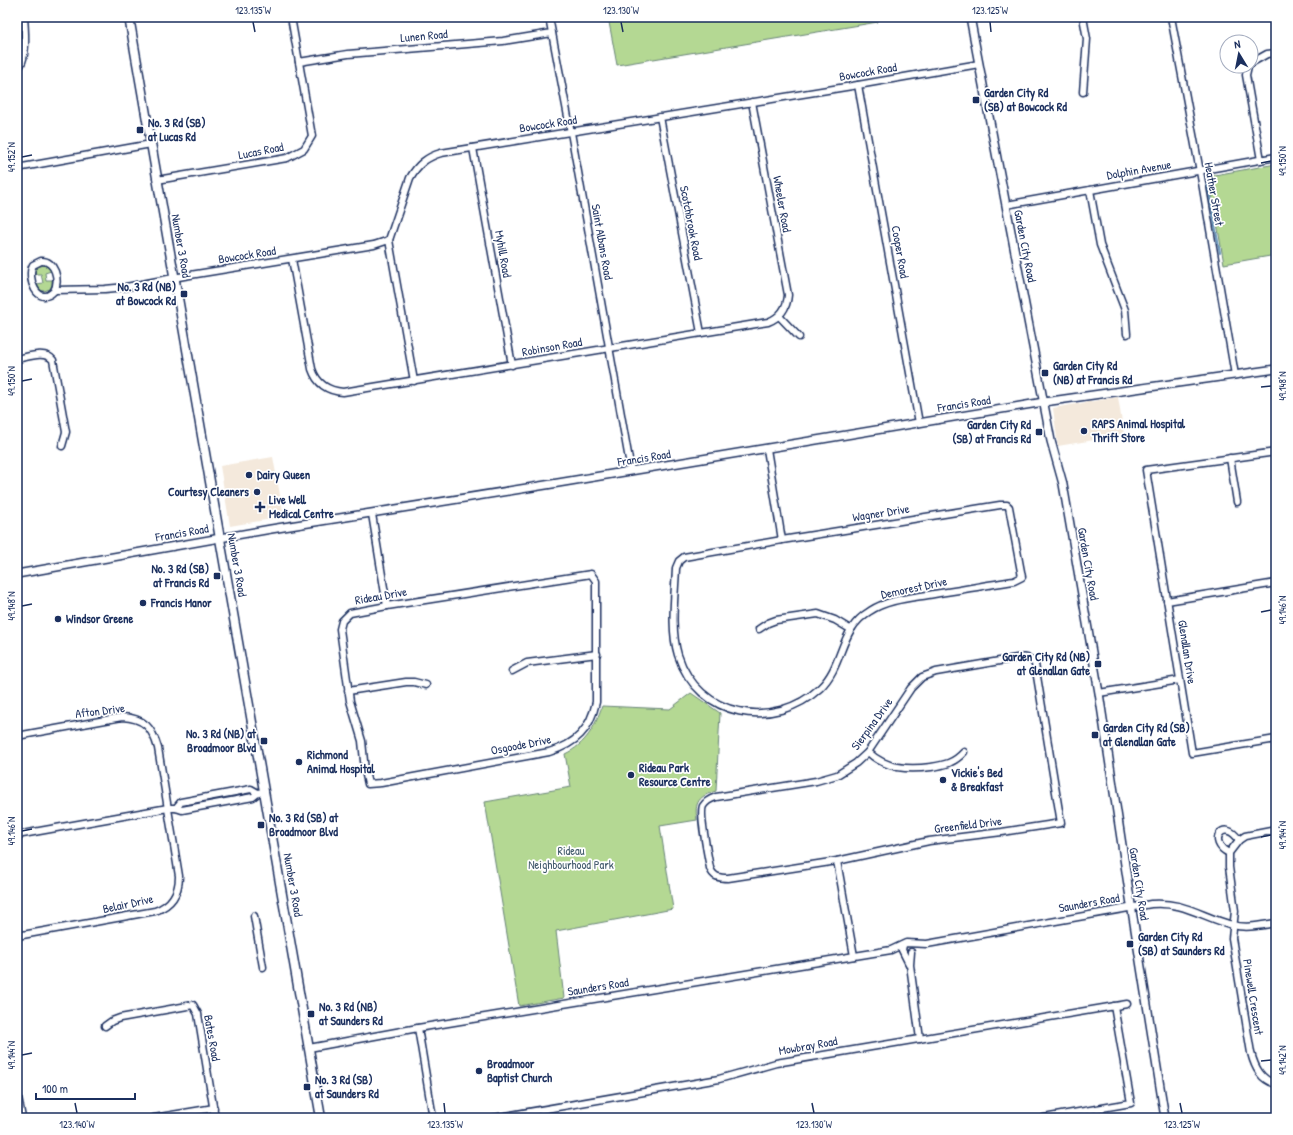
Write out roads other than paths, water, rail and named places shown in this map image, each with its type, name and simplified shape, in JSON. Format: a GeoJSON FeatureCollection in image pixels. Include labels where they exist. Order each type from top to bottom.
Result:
{"type":"FeatureCollection","features":[{"type":"Feature","properties":{"kind":"main road","name":"Number 3 Road"},"geometry":{"type":"LineString","coordinates":[[129,17],[220,538],[261,792],[321,1118]]}},
{"type":"Feature","properties":{"kind":"street"},"geometry":{"type":"LineString","coordinates":[[17,69],[22,64],[23,57],[24,17]]}},
{"type":"Feature","properties":{"kind":"street","name":"Lucas Road"},"geometry":{"type":"LineString","coordinates":[[158,180],[287,158],[304,149],[312,136],[291,17]]}},
{"type":"Feature","properties":{"kind":"street","name":"Saint Albans Road"},"geometry":{"type":"LineString","coordinates":[[549,17],[631,471]]}},
{"type":"Feature","properties":{"kind":"street","name":"Garden City Road"},"geometry":{"type":"LineString","coordinates":[[970,17],[1044,402],[1063,484],[1099,693],[1131,907],[1165,1118]]}},
{"type":"Feature","properties":{"kind":"street"},"geometry":{"type":"LineString","coordinates":[[1083,17],[1087,39],[1083,92]]}},
{"type":"Feature","properties":{"kind":"street","name":"Heather Street"},"geometry":{"type":"LineString","coordinates":[[1171,17],[1235,375]]}},
{"type":"Feature","properties":{"kind":"street","name":"Lunen Road"},"geometry":{"type":"LineString","coordinates":[[299,62],[348,54],[503,40],[552,33]]}},
{"type":"Feature","properties":{"kind":"street"},"geometry":{"type":"LineString","coordinates":[[1259,58],[1267,54],[1276,53]]}},
{"type":"Feature","properties":{"kind":"street","name":"Bowcock Road"},"geometry":{"type":"LineString","coordinates":[[55,290],[119,288],[166,281],[175,278],[292,259],[389,240],[410,178],[418,165],[433,156],[472,148],[979,64]]}},
{"type":"Feature","properties":{"kind":"street"},"geometry":{"type":"LineString","coordinates":[[1246,74],[1261,160]]}},
{"type":"Feature","properties":{"kind":"street","name":"Cooper Road"},"geometry":{"type":"LineString","coordinates":[[858,85],[919,423]]}},
{"type":"Feature","properties":{"kind":"street","name":"Wheeler Road"},"geometry":{"type":"LineString","coordinates":[[752,102],[788,294],[786,306],[779,316]]}},
{"type":"Feature","properties":{"kind":"street","name":"Scotchbrook Road"},"geometry":{"type":"LineString","coordinates":[[660,117],[701,333]]}},
{"type":"Feature","properties":{"kind":"street"},"geometry":{"type":"LineString","coordinates":[[17,168],[152,144]]}},
{"type":"Feature","properties":{"kind":"street","name":"Myhill Road"},"geometry":{"type":"LineString","coordinates":[[472,148],[512,365]]}},
{"type":"Feature","properties":{"kind":"street","name":"Dolphin Avenue"},"geometry":{"type":"LineString","coordinates":[[1006,205],[1276,157]]}},
{"type":"Feature","properties":{"kind":"street"},"geometry":{"type":"LineString","coordinates":[[1090,190],[1100,244],[1125,310],[1127,334]]}},
{"type":"Feature","properties":{"kind":"street"},"geometry":{"type":"LineString","coordinates":[[389,240],[414,381]]}},
{"type":"Feature","properties":{"kind":"street","name":"Robinson Road"},"geometry":{"type":"LineString","coordinates":[[292,259],[312,369],[316,380],[330,390],[343,392],[768,322],[779,316]]}},
{"type":"Feature","properties":{"kind":"street"},"geometry":{"type":"LineString","coordinates":[[45,261],[52,265],[57,283],[55,290],[51,294],[44,296],[35,291],[31,271],[32,267],[37,262],[45,261]]}},
{"type":"Feature","properties":{"kind":"street"},"geometry":{"type":"LineString","coordinates":[[779,316],[799,337]]}},
{"type":"Feature","properties":{"kind":"street"},"geometry":{"type":"LineString","coordinates":[[17,359],[42,354],[49,356],[53,360],[66,432],[62,446]]}},
{"type":"Feature","properties":{"kind":"street","name":"Francis Road"},"geometry":{"type":"LineString","coordinates":[[17,574],[220,538],[767,449],[1044,402],[1276,369]]}},
{"type":"Feature","properties":{"kind":"street"},"geometry":{"type":"LineString","coordinates":[[767,449],[782,540]]}},
{"type":"Feature","properties":{"kind":"street"},"geometry":{"type":"LineString","coordinates":[[1237,502],[1230,458],[1276,452]]}},
{"type":"Feature","properties":{"kind":"street","name":"Glenallan Drive"},"geometry":{"type":"LineString","coordinates":[[1230,458],[1146,470],[1167,601],[1192,753],[1276,739]]}},
{"type":"Feature","properties":{"kind":"street","name":"Wagner Drive"},"geometry":{"type":"LineString","coordinates":[[679,561],[687,556],[1007,505],[1011,514],[1022,577],[1014,581]]}},
{"type":"Feature","properties":{"kind":"street"},"geometry":{"type":"LineString","coordinates":[[372,514],[388,606]]}},
{"type":"Feature","properties":{"kind":"street","name":"Demorest Drive"},"geometry":{"type":"LineString","coordinates":[[679,561],[676,568],[674,626],[675,642],[680,660],[690,679],[705,695],[721,705],[733,710],[753,714],[770,713],[803,702],[822,686],[836,663],[844,640],[850,629],[869,611],[889,602],[1014,581]]}},
{"type":"Feature","properties":{"kind":"street","name":"Rideau Drive"},"geometry":{"type":"LineString","coordinates":[[368,784],[362,741],[348,691],[341,642],[340,629],[342,621],[350,613],[591,574]]}},
{"type":"Feature","properties":{"kind":"street","name":"Osgoode Drive"},"geometry":{"type":"LineString","coordinates":[[368,784],[381,783],[549,752],[571,743],[580,735],[586,728],[594,713],[596,702],[596,581],[591,574]]}},
{"type":"Feature","properties":{"kind":"street"},"geometry":{"type":"LineString","coordinates":[[1167,601],[1276,583]]}},
{"type":"Feature","properties":{"kind":"street"},"geometry":{"type":"LineString","coordinates":[[759,629],[776,620],[818,614],[835,620],[850,629]]}},
{"type":"Feature","properties":{"kind":"street"},"geometry":{"type":"LineString","coordinates":[[512,671],[527,663],[597,654]]}},
{"type":"Feature","properties":{"kind":"street","name":"Sierpina Drive"},"geometry":{"type":"LineString","coordinates":[[715,876],[710,868],[702,817],[702,808],[706,802],[716,797],[816,781],[837,775],[850,767],[868,752],[911,688],[922,677],[936,672],[1017,658],[1028,658],[1032,660]]}},
{"type":"Feature","properties":{"kind":"street","name":"Greenfield Drive"},"geometry":{"type":"LineString","coordinates":[[715,876],[719,878],[728,878],[837,861],[929,841],[1061,823],[1036,670],[1032,660]]}},
{"type":"Feature","properties":{"kind":"street"},"geometry":{"type":"LineString","coordinates":[[1099,693],[1180,680]]}},
{"type":"Feature","properties":{"kind":"street"},"geometry":{"type":"LineString","coordinates":[[348,691],[406,682],[426,685]]}},
{"type":"Feature","properties":{"kind":"street","name":"Afton Drive"},"geometry":{"type":"LineString","coordinates":[[17,736],[114,718],[139,720],[149,728],[155,739],[168,808]]}},
{"type":"Feature","properties":{"kind":"street"},"geometry":{"type":"LineString","coordinates":[[868,752],[877,759],[891,765],[909,769],[947,764],[958,758],[964,752]]}},
{"type":"Feature","properties":{"kind":"street"},"geometry":{"type":"LineString","coordinates":[[17,835],[168,808],[176,808],[180,802],[252,789],[261,792]]}},
{"type":"Feature","properties":{"kind":"street","name":"Belair Drive"},"geometry":{"type":"LineString","coordinates":[[17,936],[146,913],[159,909],[168,904],[175,896],[179,883],[168,808]]}},
{"type":"Feature","properties":{"kind":"street"},"geometry":{"type":"LineString","coordinates":[[1239,840],[1236,834],[1226,830],[1218,836],[1218,844],[1223,850],[1229,853],[1239,840],[1245,836],[1276,830]]}},
{"type":"Feature","properties":{"kind":"street","name":"Pinewell Crescent"},"geometry":{"type":"LineString","coordinates":[[1229,853],[1229,867],[1235,911],[1232,938],[1253,1060],[1256,1069],[1265,1080],[1276,1084]]}},
{"type":"Feature","properties":{"kind":"street"},"geometry":{"type":"LineString","coordinates":[[837,861],[854,956]]}},
{"type":"Feature","properties":{"kind":"street","name":"Saunders Road"},"geometry":{"type":"LineString","coordinates":[[309,1048],[418,1028],[904,948],[1156,903],[1185,907],[1233,925],[1248,927],[1276,923]]}},
{"type":"Feature","properties":{"kind":"street"},"geometry":{"type":"LineString","coordinates":[[254,916],[263,967]]}},
{"type":"Feature","properties":{"kind":"street","name":"Saunders Road"},"geometry":{"type":"LineString","coordinates":[[904,948],[908,954],[911,951],[927,944]]}},
{"type":"Feature","properties":{"kind":"street"},"geometry":{"type":"LineString","coordinates":[[910,965],[912,946],[904,948],[910,965],[920,1039]]}},
{"type":"Feature","properties":{"kind":"street","name":"Mowbray Road"},"geometry":{"type":"LineString","coordinates":[[494,1118],[719,1079],[770,1064],[1127,1004]]}},
{"type":"Feature","properties":{"kind":"street","name":"Bates Road"},"geometry":{"type":"LineString","coordinates":[[106,1026],[112,1021],[120,1018],[193,1005],[198,1014],[215,1118]]}},
{"type":"Feature","properties":{"kind":"street"},"geometry":{"type":"LineString","coordinates":[[1044,1118],[1131,1103],[1114,1006]]}},
{"type":"Feature","properties":{"kind":"street"},"geometry":{"type":"LineString","coordinates":[[418,1028],[433,1118]]}},
{"type":"Feature","properties":{"kind":"street"},"geometry":{"type":"LineString","coordinates":[[17,1091],[22,1118]]}},
{"type":"Feature","properties":{"kind":"street"},"geometry":{"type":"LineString","coordinates":[[154,1118],[214,1108]]}},
{"type":"Feature","properties":{"kind":"waterway"},"geometry":{"type":"LineString","coordinates":[[1207,181],[1220,253]]}},
{"type":"Feature","properties":{"kind":"place","name":"Garden City Rd (SB) at Bowcock Rd"},"geometry":{"type":"Point","coordinates":[976,100]}},
{"type":"Feature","properties":{"kind":"place","name":"No. 3 Rd (SB) at Lucas Rd"},"geometry":{"type":"Point","coordinates":[140,130]}},
{"type":"Feature","properties":{"kind":"place","name":"No. 3 Rd (NB) at Bowcock Rd"},"geometry":{"type":"Point","coordinates":[184,294]}},
{"type":"Feature","properties":{"kind":"place","name":"Garden City Rd (NB) at Francis Rd"},"geometry":{"type":"Point","coordinates":[1045,373]}},
{"type":"Feature","properties":{"kind":"place","name":"RAPS Animal Hospital Thrift Store"},"geometry":{"type":"Point","coordinates":[1084,431]}},
{"type":"Feature","properties":{"kind":"place","name":"Garden City Rd (SB) at Francis Rd"},"geometry":{"type":"Point","coordinates":[1039,432]}},
{"type":"Feature","properties":{"kind":"place","name":"Dairy Queen"},"geometry":{"type":"Point","coordinates":[249,475]}},
{"type":"Feature","properties":{"kind":"place","name":"Courtesy Cleaners"},"geometry":{"type":"Point","coordinates":[257,492]}},
{"type":"Feature","properties":{"kind":"place","name":"Live Well Medical Centre"},"geometry":{"type":"Point","coordinates":[260,507]}},
{"type":"Feature","properties":{"kind":"place","name":"No. 3 Rd (SB) at Francis Rd"},"geometry":{"type":"Point","coordinates":[217,576]}},
{"type":"Feature","properties":{"kind":"place","name":"Francis Manor"},"geometry":{"type":"Point","coordinates":[143,603]}},
{"type":"Feature","properties":{"kind":"place","name":"Windsor Greene"},"geometry":{"type":"Point","coordinates":[58,619]}},
{"type":"Feature","properties":{"kind":"place","name":"Garden City Rd (NB) at Glenallan Gate"},"geometry":{"type":"Point","coordinates":[1098,664]}},
{"type":"Feature","properties":{"kind":"place","name":"Garden City Rd (SB) at Glenallan Gate"},"geometry":{"type":"Point","coordinates":[1095,735]}},
{"type":"Feature","properties":{"kind":"place","name":"No. 3 Rd (NB) at Broadmoor Blvd"},"geometry":{"type":"Point","coordinates":[264,741]}},
{"type":"Feature","properties":{"kind":"place","name":"Richmond Animal Hospital"},"geometry":{"type":"Point","coordinates":[299,762]}},
{"type":"Feature","properties":{"kind":"place","name":"Rideau Park Resource Centre"},"geometry":{"type":"Point","coordinates":[631,775]}},
{"type":"Feature","properties":{"kind":"place","name":"Vickie's Bed & Breakfast"},"geometry":{"type":"Point","coordinates":[943,780]}},
{"type":"Feature","properties":{"kind":"place","name":"No. 3 Rd (SB) at Broadmoor Blvd"},"geometry":{"type":"Point","coordinates":[261,825]}},
{"type":"Feature","properties":{"kind":"place","name":"Garden City Rd (SB) at Saunders Rd"},"geometry":{"type":"Point","coordinates":[1130,944]}},
{"type":"Feature","properties":{"kind":"place","name":"No. 3 Rd (NB) at Saunders Rd"},"geometry":{"type":"Point","coordinates":[311,1014]}},
{"type":"Feature","properties":{"kind":"place","name":"Broadmoor Baptist Church"},"geometry":{"type":"Point","coordinates":[479,1071]}},
{"type":"Feature","properties":{"kind":"place","name":"No. 3 Rd (SB) at Saunders Rd"},"geometry":{"type":"Point","coordinates":[307,1087]}},
{"type":"Feature","properties":{"kind":"park label","name":"Rideau Neighbourhood Park"},"geometry":{"type":"Point","coordinates":[571,858]}}]}
